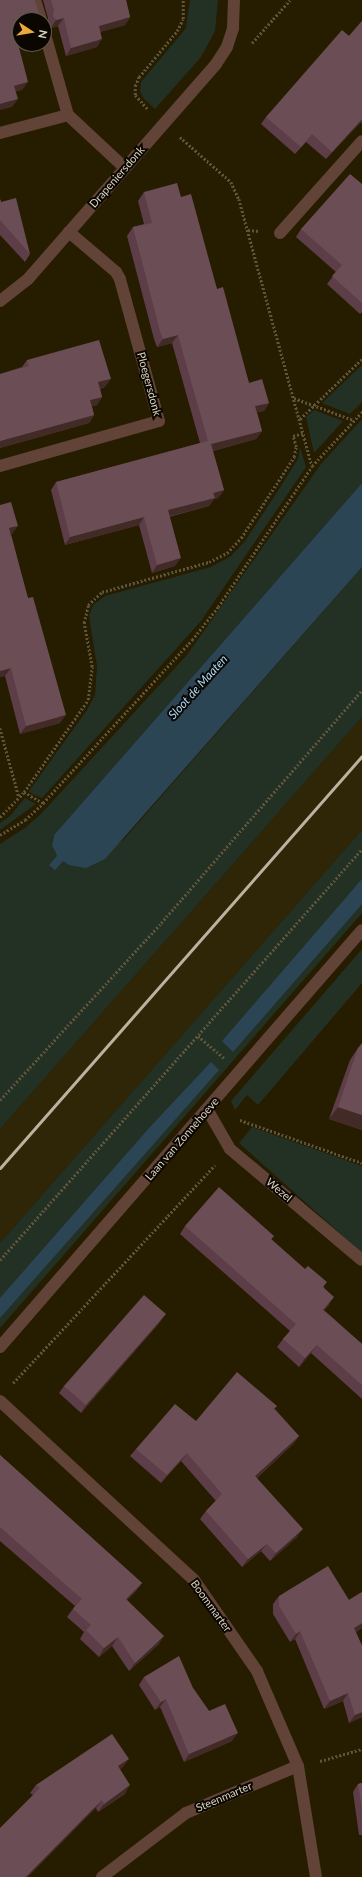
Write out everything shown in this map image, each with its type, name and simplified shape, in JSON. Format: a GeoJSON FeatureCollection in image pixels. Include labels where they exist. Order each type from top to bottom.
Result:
{"type":"FeatureCollection","features":[{"type":"Feature","properties":{"kind":"street"},"geometry":{"type":"LineString","coordinates":[[35,0],[39,12]]}},
{"type":"Feature","properties":{"kind":"street","name":"Drapeniersdonk"},"geometry":{"type":"LineString","coordinates":[[0,301],[28,279],[216,64],[227,47],[233,28],[234,0]]}},
{"type":"Feature","properties":{"kind":"street"},"geometry":{"type":"LineString","coordinates":[[50,52],[68,115],[125,168]]}},
{"type":"Feature","properties":{"kind":"street"},"geometry":{"type":"LineString","coordinates":[[0,133],[68,115]]}},
{"type":"Feature","properties":{"kind":"street"},"geometry":{"type":"LineString","coordinates":[[280,233],[362,141]]}},
{"type":"Feature","properties":{"kind":"street","name":"Ploegersdonk"},"geometry":{"type":"LineString","coordinates":[[0,466],[159,421],[120,279],[116,272],[69,232]]}},
{"type":"Feature","properties":{"kind":"street","name":"Laan van Zonnehoeve"},"geometry":{"type":"LineString","coordinates":[[0,1347],[362,930]]}},
{"type":"Feature","properties":{"kind":"street","name":"Wezel"},"geometry":{"type":"LineString","coordinates":[[207,1109],[230,1149],[362,1260]]}},
{"type":"Feature","properties":{"kind":"street","name":"Boommarter"},"geometry":{"type":"LineString","coordinates":[[0,1401],[194,1580],[257,1671],[298,1766],[316,1877]]}},
{"type":"Feature","properties":{"kind":"street","name":"Steenmarter"},"geometry":{"type":"LineString","coordinates":[[102,1877],[186,1813],[298,1766]]}},
{"type":"Feature","properties":{"kind":"path"},"geometry":{"type":"LineString","coordinates":[[183,0],[183,19],[177,30],[138,77],[135,86],[135,95],[140,103],[225,176],[234,188],[312,466]]}},
{"type":"Feature","properties":{"kind":"path"},"geometry":{"type":"LineString","coordinates":[[227,47],[250,45],[290,0]]}},
{"type":"Feature","properties":{"kind":"path"},"geometry":{"type":"LineString","coordinates":[[300,419],[362,359]]}},
{"type":"Feature","properties":{"kind":"path"},"geometry":{"type":"LineString","coordinates":[[294,398],[353,420]]}},
{"type":"Feature","properties":{"kind":"path"},"geometry":{"type":"LineString","coordinates":[[0,835],[25,820],[43,803],[205,625],[312,466],[362,412]]}},
{"type":"Feature","properties":{"kind":"path"},"geometry":{"type":"LineString","coordinates":[[0,817],[24,792],[88,700],[92,667],[84,623],[88,605],[102,592],[209,562],[227,552],[241,538],[294,457],[296,447],[293,436],[303,433]]}},
{"type":"Feature","properties":{"kind":"path"},"geometry":{"type":"LineString","coordinates":[[0,1100],[161,923],[362,690]]}},
{"type":"Feature","properties":{"kind":"path"},"geometry":{"type":"LineString","coordinates":[[0,728],[19,797]]}},
{"type":"Feature","properties":{"kind":"path"},"geometry":{"type":"LineString","coordinates":[[24,792],[43,803]]}},
{"type":"Feature","properties":{"kind":"path"},"geometry":{"type":"LineString","coordinates":[[0,1260],[362,850]]}},
{"type":"Feature","properties":{"kind":"path"},"geometry":{"type":"LineString","coordinates":[[198,1036],[240,1072]]}},
{"type":"Feature","properties":{"kind":"path"},"geometry":{"type":"LineString","coordinates":[[207,1109],[362,1162]]}},
{"type":"Feature","properties":{"kind":"path"},"geometry":{"type":"LineString","coordinates":[[11,1386],[230,1149]]}},
{"type":"Feature","properties":{"kind":"path"},"geometry":{"type":"LineString","coordinates":[[298,1766],[362,1749]]}},
{"type":"Feature","properties":{"kind":"shaded area"},"geometry":{"type":"Polygon","coordinates":[[[362,717],[362,830],[0,1243],[0,1129],[362,717]]]}},
{"type":"Feature","properties":{"kind":"green space"},"geometry":{"type":"Polygon","coordinates":[[[190,0],[218,0],[215,31],[201,57],[155,109],[144,99],[140,91],[141,82],[186,28],[190,0]]]}},
{"type":"Feature","properties":{"kind":"green space"},"geometry":{"type":"Polygon","coordinates":[[[362,365],[362,402],[350,414],[322,403],[362,365]]]}},
{"type":"Feature","properties":{"kind":"green space"},"geometry":{"type":"Polygon","coordinates":[[[314,410],[343,421],[314,453],[306,417],[314,410]]]}},
{"type":"Feature","properties":{"kind":"green space"},"geometry":{"type":"Polygon","coordinates":[[[362,419],[362,483],[54,835],[52,842],[55,853],[66,863],[119,843],[124,839],[362,567],[362,717],[0,1129],[0,844],[25,828],[41,814],[187,655],[321,464],[362,419]]]}},
{"type":"Feature","properties":{"kind":"green space"},"geometry":{"type":"Polygon","coordinates":[[[300,447],[306,467],[201,621],[42,798],[32,794],[29,791],[87,710],[95,695],[97,666],[89,616],[93,605],[105,596],[211,567],[231,556],[245,541],[298,459],[300,447]]]}},
{"type":"Feature","properties":{"kind":"green space"},"geometry":{"type":"Polygon","coordinates":[[[25,798],[36,804],[0,830],[0,823],[10,816],[25,798]]]}},
{"type":"Feature","properties":{"kind":"green space"},"geometry":{"type":"Polygon","coordinates":[[[362,830],[362,913],[0,1328],[0,1243],[362,830]]]}},
{"type":"Feature","properties":{"kind":"green space"},"geometry":{"type":"Polygon","coordinates":[[[362,949],[362,983],[258,1105],[247,1095],[235,1110],[231,1101],[362,949]]]}},
{"type":"Feature","properties":{"kind":"green space"},"geometry":{"type":"Polygon","coordinates":[[[252,1127],[362,1166],[362,1253],[239,1143],[252,1127]]]}},
{"type":"Feature","properties":{"kind":"water","name":"Sloot de Maaten"},"geometry":{"type":"Polygon","coordinates":[[[362,483],[362,567],[105,859],[86,868],[69,865],[63,861],[55,870],[49,865],[57,856],[52,845],[54,835],[362,483]]]}},
{"type":"Feature","properties":{"kind":"water"},"geometry":{"type":"Polygon","coordinates":[[[362,879],[362,904],[233,1052],[222,1041],[362,879]]]}},
{"type":"Feature","properties":{"kind":"water"},"geometry":{"type":"Polygon","coordinates":[[[211,1062],[219,1070],[0,1318],[0,1298],[150,1127],[211,1062]]]}},
{"type":"Feature","properties":{"kind":"building"},"geometry":{"type":"Polygon","coordinates":[[[0,0],[35,0],[38,12],[12,12],[12,52],[20,52],[28,82],[14,86],[18,99],[0,104],[0,0]]]}},
{"type":"Feature","properties":{"kind":"building"},"geometry":{"type":"Polygon","coordinates":[[[51,0],[126,0],[130,17],[99,26],[102,39],[71,48],[64,18],[56,20],[53,16],[54,10],[51,0]]]}},
{"type":"Feature","properties":{"kind":"building"},"geometry":{"type":"Polygon","coordinates":[[[362,21],[362,119],[332,152],[312,134],[301,147],[266,117],[342,30],[349,36],[362,21]]]}},
{"type":"Feature","properties":{"kind":"building"},"geometry":{"type":"Polygon","coordinates":[[[350,174],[362,184],[362,303],[332,276],[342,265],[301,229],[350,174]]]}},
{"type":"Feature","properties":{"kind":"building"},"geometry":{"type":"Polygon","coordinates":[[[177,183],[181,197],[191,194],[217,289],[223,287],[249,383],[262,379],[269,403],[255,406],[262,431],[211,444],[224,490],[213,493],[215,498],[168,510],[181,558],[157,565],[144,517],[70,537],[56,482],[208,441],[178,335],[163,339],[160,331],[133,227],[152,223],[144,192],[177,183]]]}},
{"type":"Feature","properties":{"kind":"building"},"geometry":{"type":"Polygon","coordinates":[[[16,198],[30,254],[0,220],[0,199],[1,202],[16,198]]]}},
{"type":"Feature","properties":{"kind":"building"},"geometry":{"type":"Polygon","coordinates":[[[99,340],[111,379],[98,382],[102,397],[90,400],[94,415],[0,441],[0,374],[29,366],[27,360],[99,340]]]}},
{"type":"Feature","properties":{"kind":"building"},"geometry":{"type":"Polygon","coordinates":[[[11,502],[18,526],[9,528],[28,598],[33,597],[66,715],[26,726],[11,668],[0,671],[0,505],[11,502]]]}},
{"type":"Feature","properties":{"kind":"building"},"geometry":{"type":"Polygon","coordinates":[[[362,1043],[362,1115],[338,1107],[358,1048],[362,1043]]]}},
{"type":"Feature","properties":{"kind":"building"},"geometry":{"type":"Polygon","coordinates":[[[219,1187],[274,1236],[271,1239],[305,1269],[308,1266],[327,1282],[323,1287],[334,1297],[323,1310],[362,1344],[362,1385],[317,1345],[305,1358],[283,1339],[296,1324],[185,1226],[219,1187]]]}},
{"type":"Feature","properties":{"kind":"building"},"geometry":{"type":"Polygon","coordinates":[[[144,1295],[166,1314],[86,1405],[64,1386],[144,1295]]]}},
{"type":"Feature","properties":{"kind":"building"},"geometry":{"type":"Polygon","coordinates":[[[237,1372],[277,1406],[274,1409],[299,1436],[255,1476],[303,1529],[276,1553],[267,1544],[248,1559],[206,1511],[222,1494],[187,1453],[167,1475],[136,1449],[175,1404],[196,1421],[237,1372]]]}},
{"type":"Feature","properties":{"kind":"building"},"geometry":{"type":"Polygon","coordinates":[[[0,1455],[142,1583],[126,1599],[164,1636],[135,1663],[118,1637],[104,1648],[86,1630],[91,1625],[73,1609],[82,1599],[0,1527],[0,1455]]]}},
{"type":"Feature","properties":{"kind":"building"},"geometry":{"type":"Polygon","coordinates":[[[328,1566],[349,1600],[362,1592],[362,1623],[354,1628],[362,1646],[362,1712],[355,1715],[348,1693],[330,1701],[300,1631],[296,1634],[279,1606],[279,1596],[328,1566]]]}},
{"type":"Feature","properties":{"kind":"building"},"geometry":{"type":"Polygon","coordinates":[[[179,1656],[193,1688],[209,1711],[225,1704],[238,1733],[189,1754],[166,1699],[161,1702],[144,1677],[179,1656]]]}},
{"type":"Feature","properties":{"kind":"building"},"geometry":{"type":"Polygon","coordinates":[[[112,1734],[129,1759],[118,1766],[130,1785],[104,1804],[102,1800],[26,1877],[0,1877],[0,1828],[40,1788],[36,1785],[112,1734]]]}},
{"type":"Feature","properties":{"kind":"building"},"geometry":{"type":"Polygon","coordinates":[[[362,1783],[362,1808],[358,1784],[362,1783]]]}},
{"type":"Feature","properties":{"kind":"railway"},"geometry":{"type":"LineString","coordinates":[[0,1168],[362,756]]}}]}
